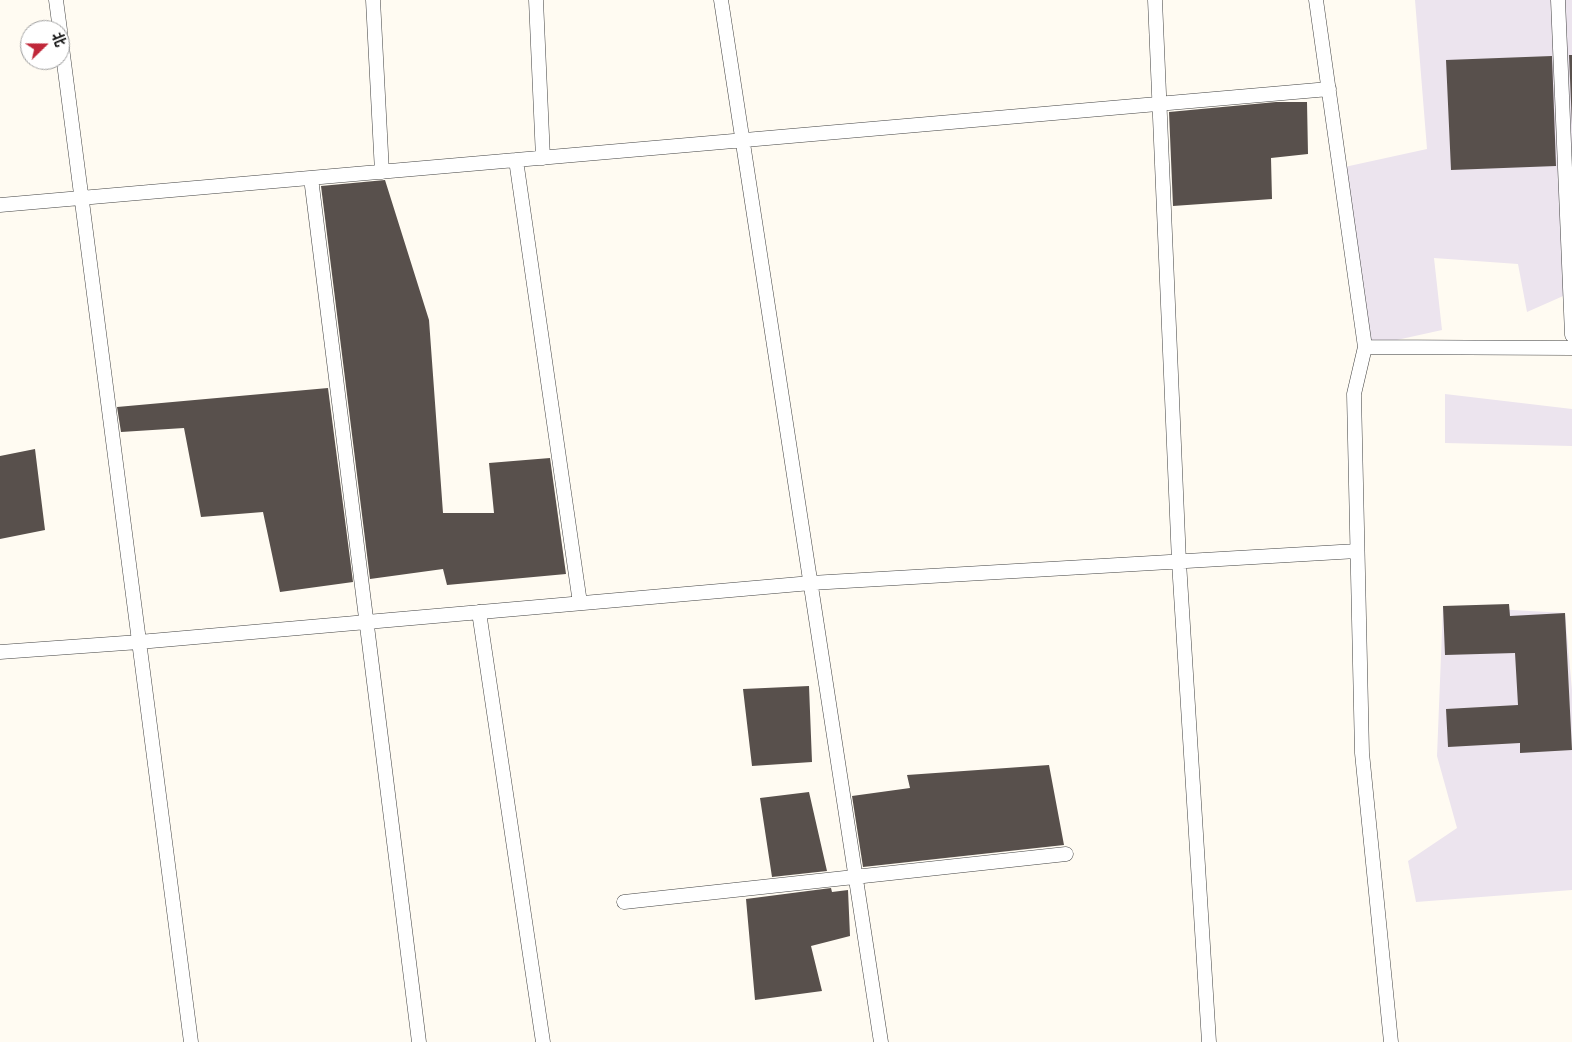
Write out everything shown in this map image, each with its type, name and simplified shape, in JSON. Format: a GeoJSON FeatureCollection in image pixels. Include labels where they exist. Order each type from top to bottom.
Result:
{"type":"FeatureCollection","features":[{"type":"Feature","properties":{"kind":"street"},"geometry":{"type":"LineString","coordinates":[[56,0],[59,20]]}},
{"type":"Feature","properties":{"kind":"street"},"geometry":{"type":"LineString","coordinates":[[374,0],[382,172]]}},
{"type":"Feature","properties":{"kind":"street"},"geometry":{"type":"LineString","coordinates":[[536,0],[543,158]]}},
{"type":"Feature","properties":{"kind":"street"},"geometry":{"type":"LineString","coordinates":[[721,0],[881,1042]]}},
{"type":"Feature","properties":{"kind":"street"},"geometry":{"type":"LineString","coordinates":[[1155,0],[1179,562],[1209,1042]]}},
{"type":"Feature","properties":{"kind":"street"},"geometry":{"type":"LineString","coordinates":[[1316,0],[1365,347],[1354,394],[1362,753],[1391,1042]]}},
{"type":"Feature","properties":{"kind":"street"},"geometry":{"type":"LineString","coordinates":[[1558,0],[1572,335]]}},
{"type":"Feature","properties":{"kind":"street"},"geometry":{"type":"LineString","coordinates":[[65,70],[191,1042]]}},
{"type":"Feature","properties":{"kind":"street"},"geometry":{"type":"LineString","coordinates":[[0,206],[1329,89]]}},
{"type":"Feature","properties":{"kind":"street"},"geometry":{"type":"LineString","coordinates":[[516,160],[580,603]]}},
{"type":"Feature","properties":{"kind":"street"},"geometry":{"type":"LineString","coordinates":[[311,178],[419,1042]]}},
{"type":"Feature","properties":{"kind":"street"},"geometry":{"type":"LineString","coordinates":[[1365,347],[1572,348]]}},
{"type":"Feature","properties":{"kind":"street"},"geometry":{"type":"LineString","coordinates":[[0,652],[139,642],[811,583],[1357,551]]}},
{"type":"Feature","properties":{"kind":"street"},"geometry":{"type":"LineString","coordinates":[[480,612],[543,1042]]}},
{"type":"Feature","properties":{"kind":"street"},"geometry":{"type":"LineString","coordinates":[[624,902],[1066,854]]}},
{"type":"Feature","properties":{"kind":"shaded area"},"geometry":{"type":"Polygon","coordinates":[[[1415,0],[1572,0],[1572,335],[1570,293],[1527,312],[1518,264],[1434,258],[1442,330],[1365,347],[1340,168],[1427,149],[1415,0]]]}},
{"type":"Feature","properties":{"kind":"shaded area"},"geometry":{"type":"Polygon","coordinates":[[[1445,394],[1572,409],[1572,446],[1445,443],[1445,394]]]}},
{"type":"Feature","properties":{"kind":"shaded area"},"geometry":{"type":"Polygon","coordinates":[[[1443,606],[1565,613],[1572,690],[1572,890],[1416,902],[1408,861],[1457,828],[1437,756],[1443,606]]]}},
{"type":"Feature","properties":{"kind":"building"},"geometry":{"type":"Polygon","coordinates":[[[1569,55],[1572,55],[1572,125],[1569,55]]]}},
{"type":"Feature","properties":{"kind":"building"},"geometry":{"type":"Polygon","coordinates":[[[1552,56],[1556,166],[1451,170],[1446,60],[1552,56]]]}},
{"type":"Feature","properties":{"kind":"building"},"geometry":{"type":"Polygon","coordinates":[[[1276,102],[1307,102],[1308,154],[1271,158],[1272,199],[1173,206],[1169,112],[1276,102]]]}},
{"type":"Feature","properties":{"kind":"building"},"geometry":{"type":"Polygon","coordinates":[[[385,180],[429,320],[443,513],[494,513],[489,463],[550,458],[566,574],[447,585],[443,569],[370,579],[321,186],[385,180]]]}},
{"type":"Feature","properties":{"kind":"building"},"geometry":{"type":"Polygon","coordinates":[[[328,388],[353,582],[280,592],[263,512],[201,517],[184,428],[121,432],[117,407],[328,388]]]}},
{"type":"Feature","properties":{"kind":"building"},"geometry":{"type":"Polygon","coordinates":[[[35,449],[45,530],[0,539],[0,456],[35,449]]]}},
{"type":"Feature","properties":{"kind":"building"},"geometry":{"type":"Polygon","coordinates":[[[1509,604],[1510,616],[1565,613],[1572,750],[1520,753],[1520,743],[1448,747],[1446,709],[1518,705],[1515,653],[1445,655],[1443,606],[1509,604]]]}},
{"type":"Feature","properties":{"kind":"building"},"geometry":{"type":"Polygon","coordinates":[[[809,686],[812,762],[752,766],[743,689],[809,686]]]}},
{"type":"Feature","properties":{"kind":"building"},"geometry":{"type":"Polygon","coordinates":[[[1049,765],[1064,845],[863,867],[852,796],[910,788],[907,775],[1049,765]]]}},
{"type":"Feature","properties":{"kind":"building"},"geometry":{"type":"Polygon","coordinates":[[[809,792],[827,871],[772,877],[760,798],[809,792]]]}},
{"type":"Feature","properties":{"kind":"building"},"geometry":{"type":"Polygon","coordinates":[[[831,888],[832,892],[848,890],[850,936],[811,946],[822,991],[755,1000],[746,899],[831,888]]]}}]}
